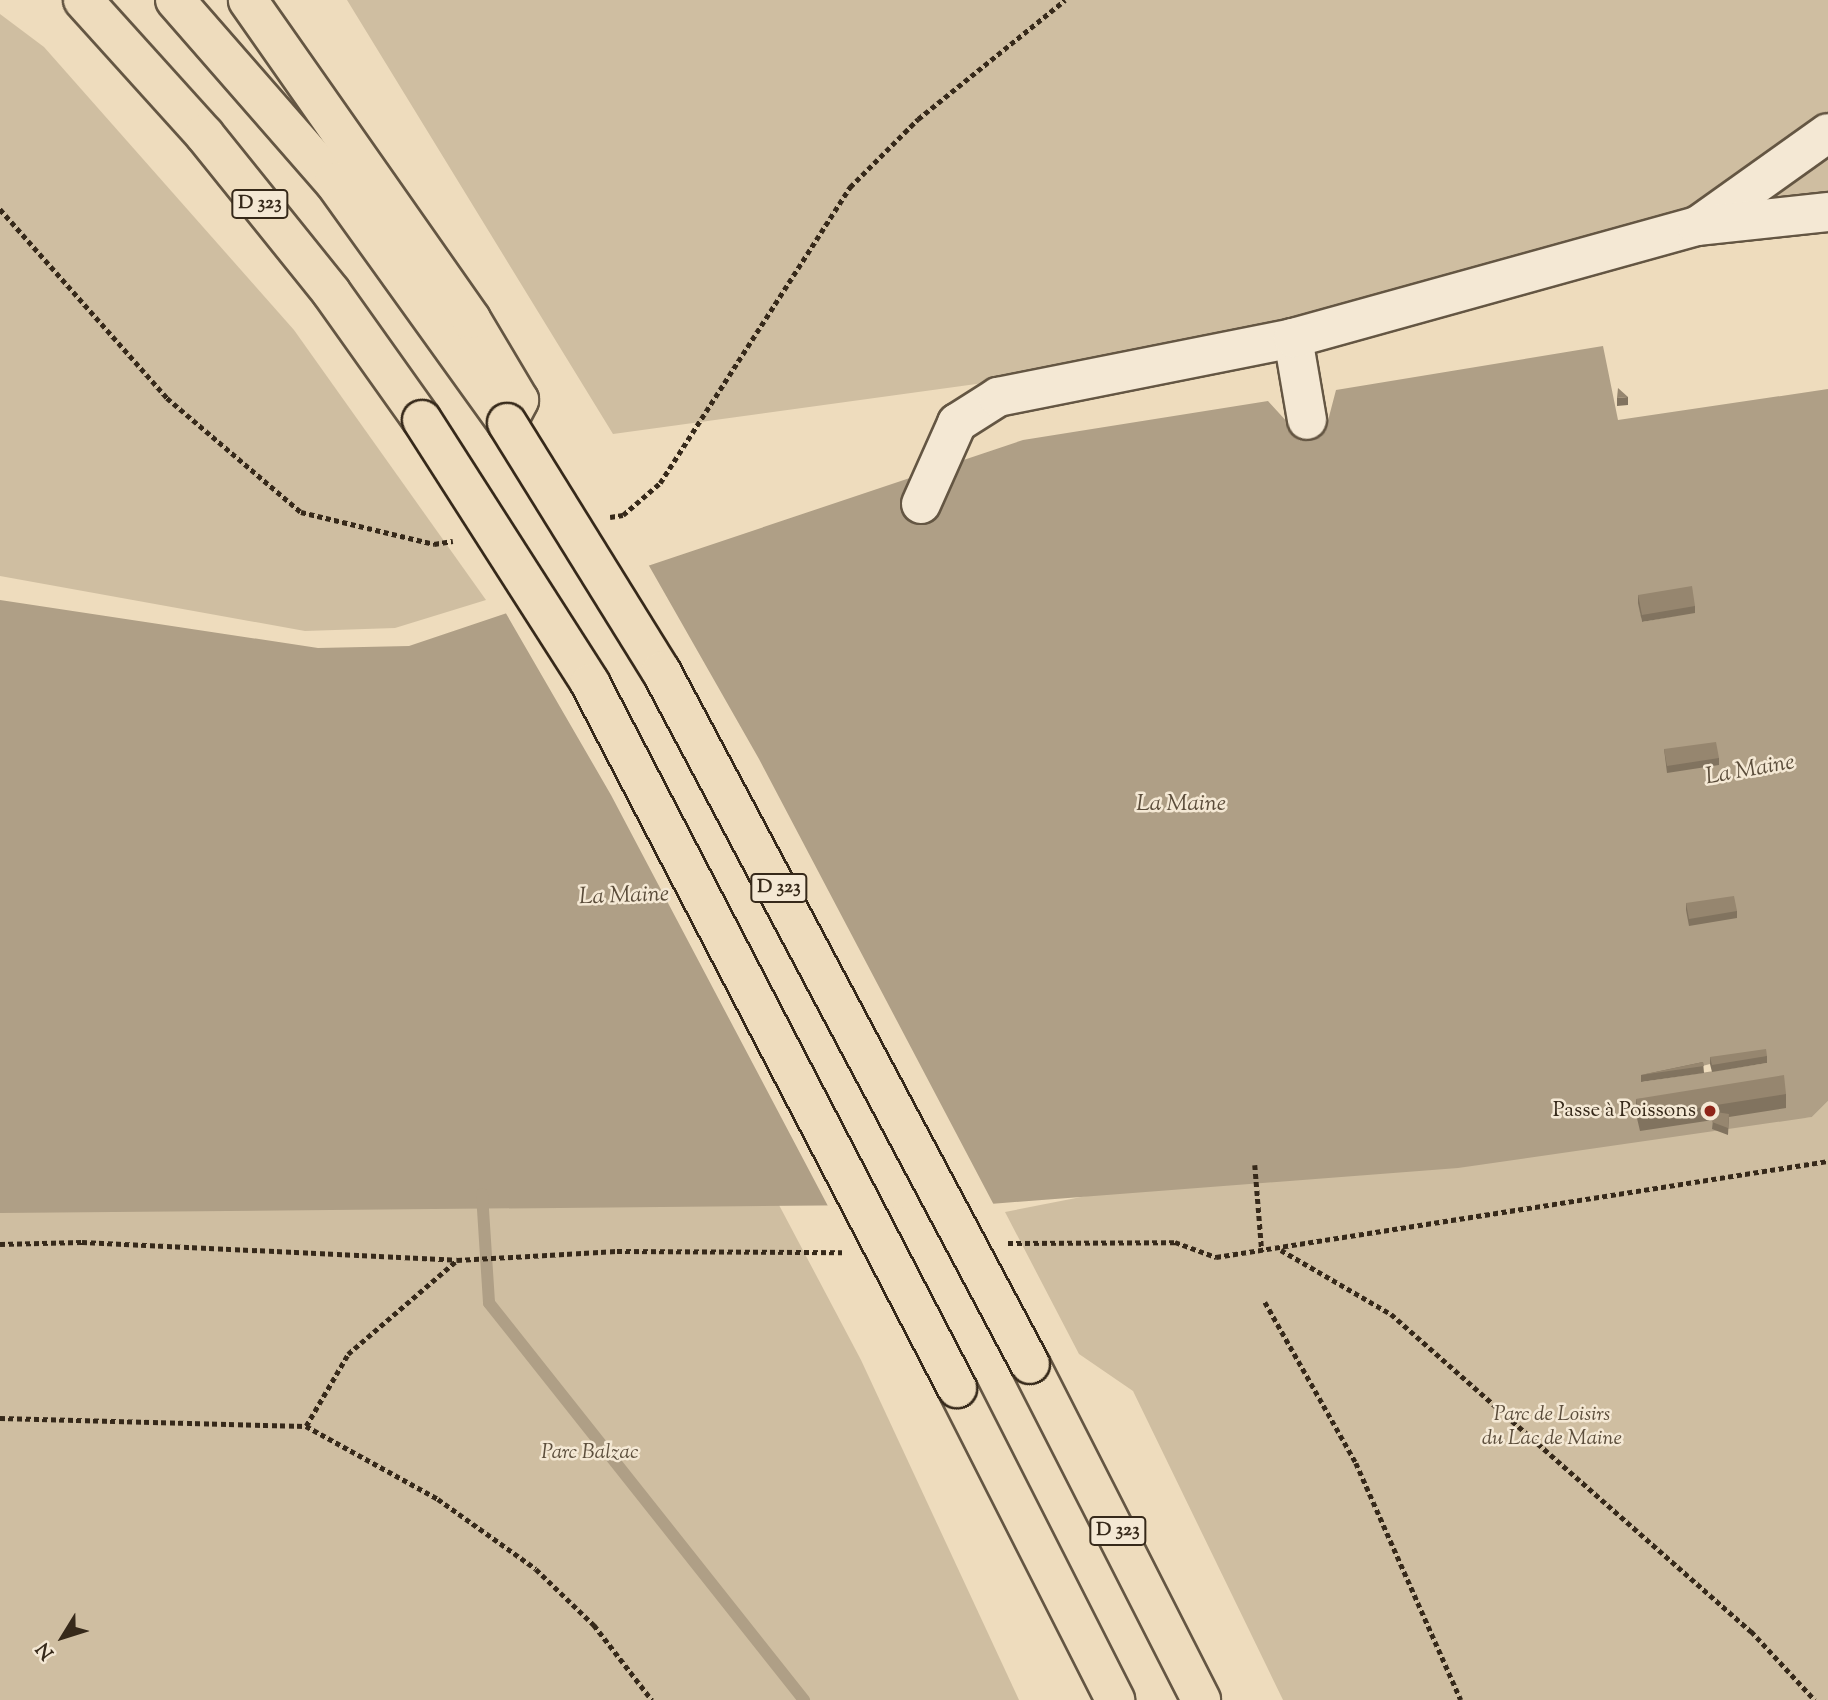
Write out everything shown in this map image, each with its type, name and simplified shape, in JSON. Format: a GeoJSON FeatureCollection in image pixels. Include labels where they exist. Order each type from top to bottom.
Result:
{"type":"FeatureCollection","features":[{"type":"Feature","properties":{"kind":"highway","name":"D 323"},"geometry":{"type":"LineString","coordinates":[[83,0],[323,282],[422,420],[590,683],[957,1388],[1115,1700]]}},
{"type":"Feature","properties":{"kind":"highway","name":"D 323"},"geometry":{"type":"LineString","coordinates":[[174,0],[334,182],[507,423],[661,671],[1030,1364],[1201,1700]]}},
{"type":"Feature","properties":{"kind":"highway"},"geometry":{"type":"LineString","coordinates":[[247,0],[471,319],[519,400],[507,423]]}},
{"type":"Feature","properties":{"kind":"lane"},"geometry":{"type":"LineString","coordinates":[[1697,226],[1828,134]]}},
{"type":"Feature","properties":{"kind":"lane"},"geometry":{"type":"LineString","coordinates":[[921,504],[957,423],[998,397],[1293,338],[1697,226],[1828,212]]}},
{"type":"Feature","properties":{"kind":"lane"},"geometry":{"type":"LineString","coordinates":[[1293,338],[1307,421]]}},
{"type":"Feature","properties":{"kind":"path"},"geometry":{"type":"LineString","coordinates":[[596,519],[623,515],[660,483],[850,187],[918,119],[1065,0]]}},
{"type":"Feature","properties":{"kind":"path"},"geometry":{"type":"LineString","coordinates":[[0,209],[167,398],[301,512],[434,544],[461,540]]}},
{"type":"Feature","properties":{"kind":"path"},"geometry":{"type":"LineString","coordinates":[[1030,1242],[1175,1242],[1216,1257],[1280,1250],[1828,1161]]}},
{"type":"Feature","properties":{"kind":"path"},"geometry":{"type":"LineString","coordinates":[[1255,1165],[1262,1252]]}},
{"type":"Feature","properties":{"kind":"path"},"geometry":{"type":"LineString","coordinates":[[0,1244],[82,1242],[457,1261],[617,1251],[825,1253]]}},
{"type":"Feature","properties":{"kind":"path"},"geometry":{"type":"LineString","coordinates":[[1280,1250],[1391,1314],[1751,1632],[1815,1700]]}},
{"type":"Feature","properties":{"kind":"path"},"geometry":{"type":"LineString","coordinates":[[306,1426],[348,1354],[457,1261]]}},
{"type":"Feature","properties":{"kind":"path"},"geometry":{"type":"LineString","coordinates":[[1265,1302],[1356,1463],[1461,1700]]}},
{"type":"Feature","properties":{"kind":"path"},"geometry":{"type":"LineString","coordinates":[[0,1418],[242,1420],[306,1426],[438,1499],[536,1569],[594,1625],[652,1700]]}},
{"type":"Feature","properties":{"kind":"green space"},"geometry":{"type":"Polygon","coordinates":[[[347,0],[1828,0],[1828,191],[1763,202],[1166,358],[613,434],[347,0]]]}},
{"type":"Feature","properties":{"kind":"green space"},"geometry":{"type":"Polygon","coordinates":[[[0,14],[44,47],[294,330],[486,600],[395,628],[305,631],[0,576],[0,14]]]}},
{"type":"Feature","properties":{"kind":"green space","name":"Parc de Loisirs du Lac de Maine"},"geometry":{"type":"Polygon","coordinates":[[[1828,1101],[1828,1700],[1283,1700],[1133,1391],[1079,1354],[1005,1212],[1219,1170],[1812,1117],[1828,1101]]]}},
{"type":"Feature","properties":{"kind":"green space","name":"Parc Balzac"},"geometry":{"type":"Polygon","coordinates":[[[779,1205],[861,1360],[1019,1700],[0,1700],[0,1211],[779,1205]]]}},
{"type":"Feature","properties":{"kind":"water","name":"La Maine"},"geometry":{"type":"Polygon","coordinates":[[[1603,346],[1618,420],[1828,389],[1828,1101],[1812,1117],[1458,1168],[990,1204],[0,1213],[0,600],[318,648],[409,646],[1023,440],[1268,401],[1300,436],[1325,432],[1336,390],[1603,346]],[[1639,603],[1642,622],[1695,612],[1639,603]],[[1767,1063],[1710,1064],[1641,1082],[1767,1063]]]}},
{"type":"Feature","properties":{"kind":"pier"},"geometry":{"type":"Polygon","coordinates":[[[648,564],[759,759],[995,1207],[829,1208],[611,795],[504,610],[648,564]]]}},
{"type":"Feature","properties":{"kind":"building"},"geometry":{"type":"Polygon","coordinates":[[[1618,388],[1628,397],[1617,398],[1618,388]]]}},
{"type":"Feature","properties":{"kind":"building"},"geometry":{"type":"Polygon","coordinates":[[[1692,586],[1695,606],[1642,615],[1638,595],[1692,586]]]}},
{"type":"Feature","properties":{"kind":"building"},"geometry":{"type":"Polygon","coordinates":[[[1716,742],[1719,758],[1667,766],[1664,749],[1716,742]]]}},
{"type":"Feature","properties":{"kind":"building"},"geometry":{"type":"Polygon","coordinates":[[[1734,896],[1737,911],[1689,919],[1686,903],[1734,896]]]}},
{"type":"Feature","properties":{"kind":"building"},"geometry":{"type":"Polygon","coordinates":[[[1766,1049],[1767,1056],[1712,1065],[1710,1057],[1766,1049]]]}},
{"type":"Feature","properties":{"kind":"building"},"geometry":{"type":"Polygon","coordinates":[[[1703,1062],[1704,1066],[1641,1075],[1703,1062]]]}},
{"type":"Feature","properties":{"kind":"building"},"geometry":{"type":"Polygon","coordinates":[[[1784,1075],[1786,1094],[1640,1117],[1636,1099],[1784,1075]]]}},
{"type":"Feature","properties":{"kind":"building"},"geometry":{"type":"Polygon","coordinates":[[[1716,1112],[1729,1114],[1728,1128],[1712,1122],[1716,1112]]]}},
{"type":"Feature","properties":{"kind":"waterway"},"geometry":{"type":"LineString","coordinates":[[482,1194],[489,1303],[804,1700]]}},
{"type":"Feature","properties":{"kind":"place","name":"Passe à Poissons"},"geometry":{"type":"Point","coordinates":[1710,1111]}}]}
